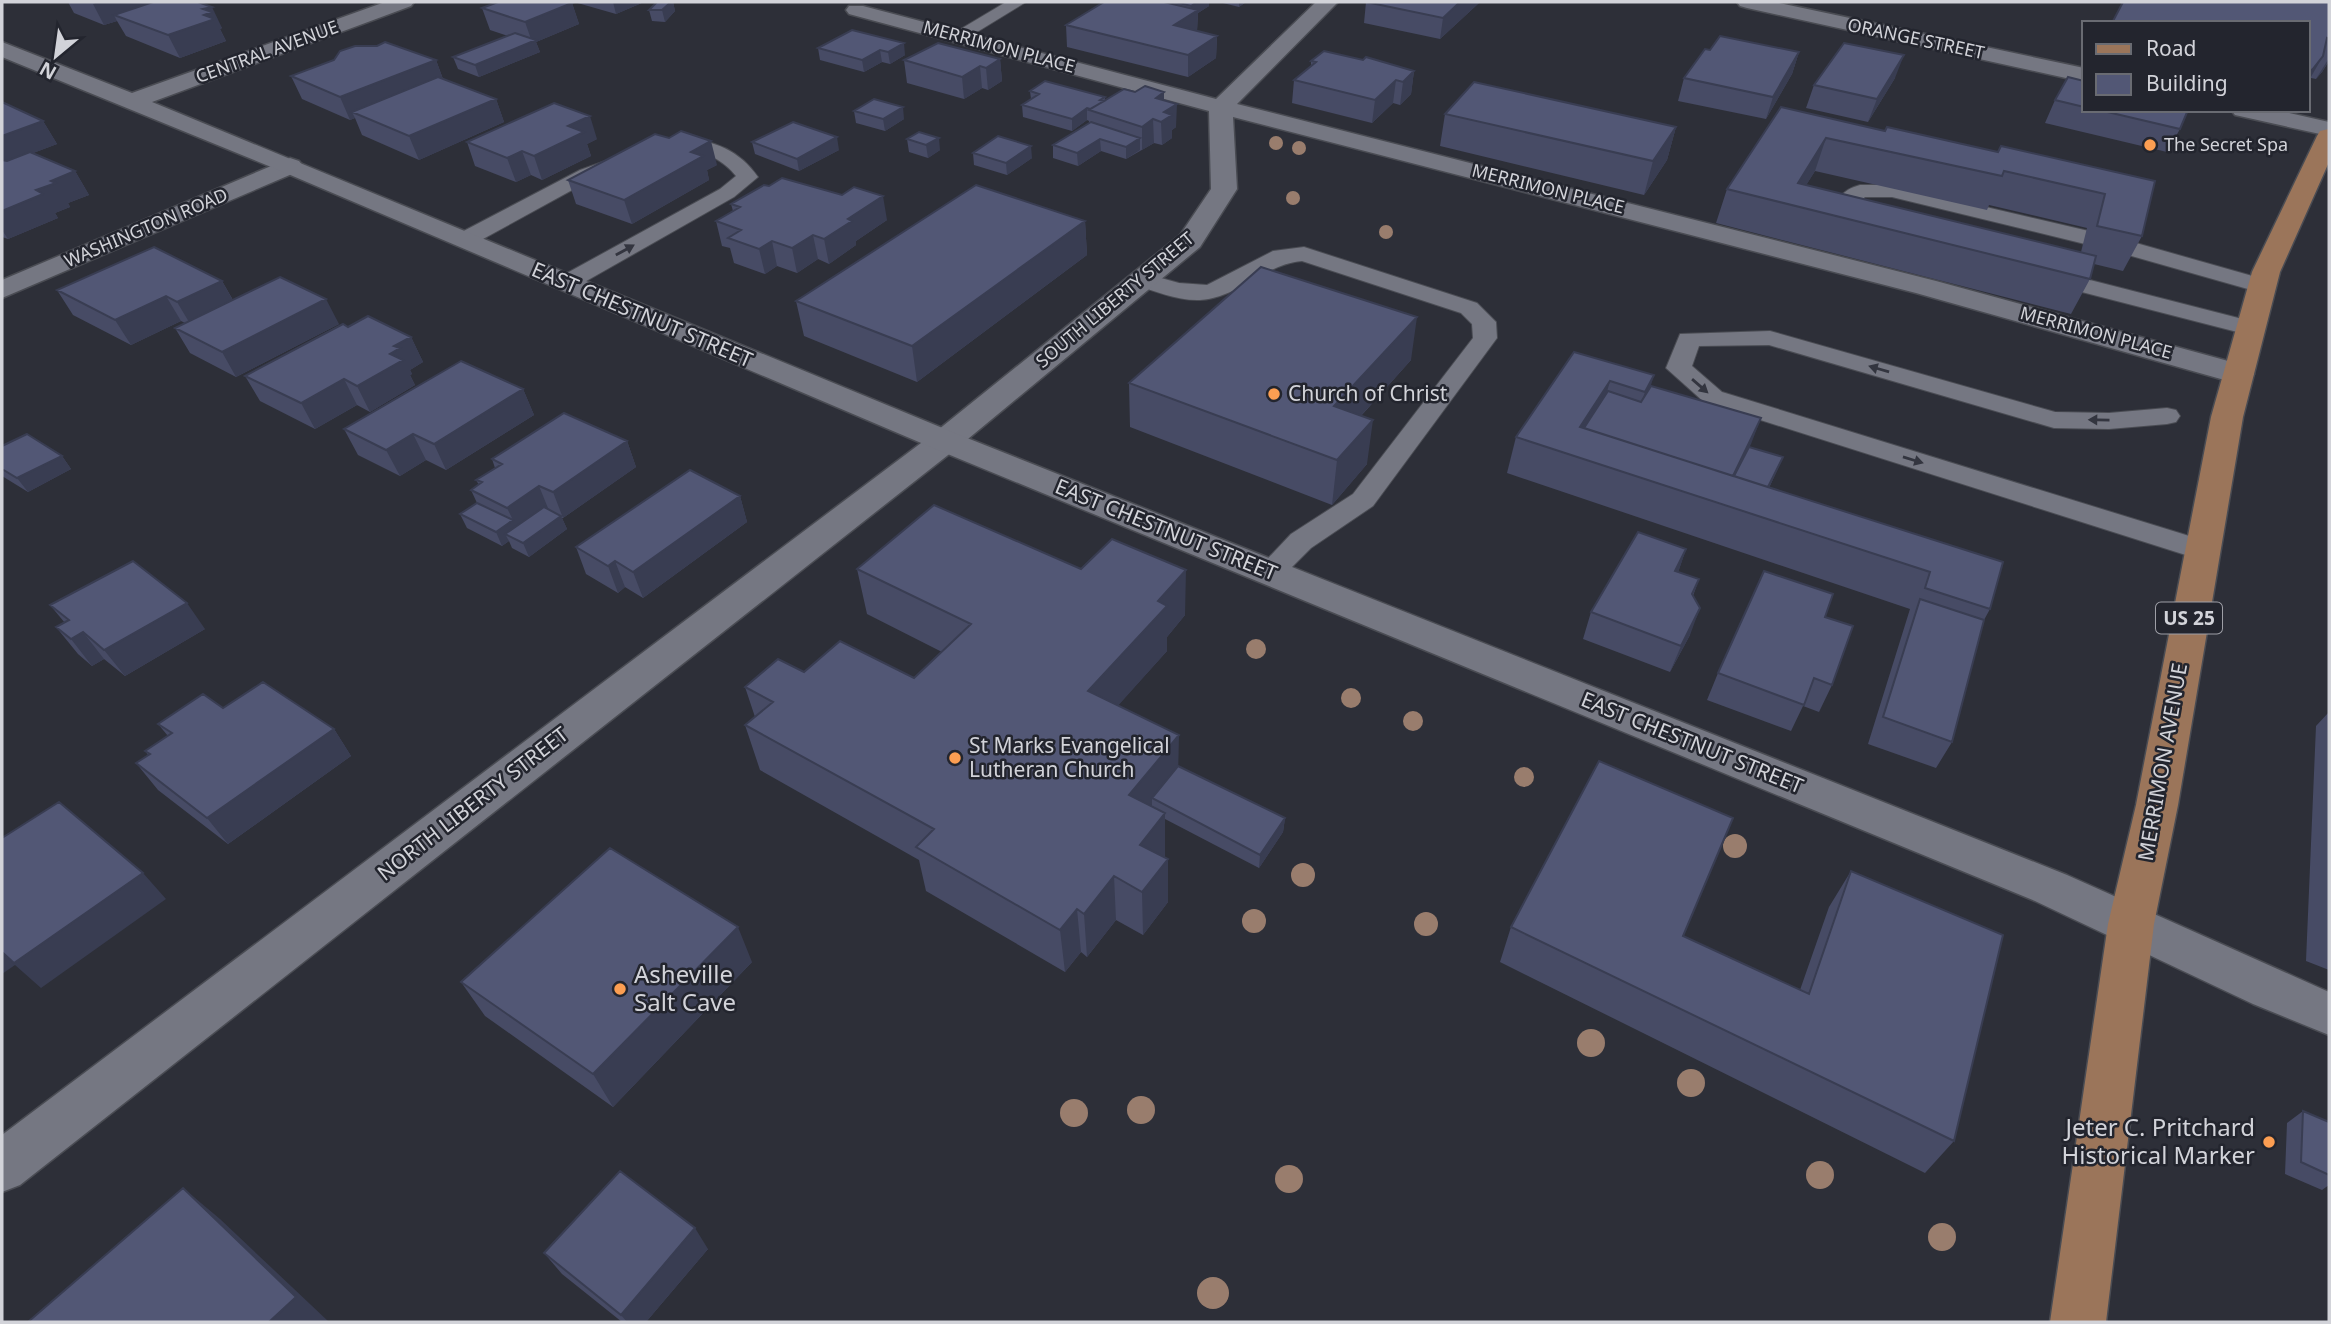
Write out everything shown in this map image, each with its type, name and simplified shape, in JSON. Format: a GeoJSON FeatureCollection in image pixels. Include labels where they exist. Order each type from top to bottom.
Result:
{"type":"FeatureCollection","features":[{"type":"Feature","properties":{"kind":"main road","name":"MERRIMON AVENUE"},"geometry":{"type":"LineString","coordinates":[[2078,1322],[2131,924],[2157,805],[2227,417],[2262,286],[2329,136]]}},
{"type":"Feature","properties":{"kind":"street","name":"CENTRAL AVENUE"},"geometry":{"type":"LineString","coordinates":[[130,102],[404,2]]}},
{"type":"Feature","properties":{"kind":"street"},"geometry":{"type":"LineString","coordinates":[[1221,107],[1328,2]]}},
{"type":"Feature","properties":{"kind":"street","name":"ORANGE STREET"},"geometry":{"type":"LineString","coordinates":[[1747,2],[2082,75]]}},
{"type":"Feature","properties":{"kind":"street","name":"MERRIMON PLACE"},"geometry":{"type":"LineString","coordinates":[[856,10],[1221,107],[1926,287],[2239,374]]}},
{"type":"Feature","properties":{"kind":"street","name":"EAST CHESTNUT STREET"},"geometry":{"type":"LineString","coordinates":[[2,49],[290,166],[565,284],[945,441],[2039,883],[2329,1014]]}},
{"type":"Feature","properties":{"kind":"street","name":"SOUTH LIBERTY STREET"},"geometry":{"type":"LineString","coordinates":[[945,441],[1190,241],[1224,189],[1221,107]]}},
{"type":"Feature","properties":{"kind":"street"},"geometry":{"type":"LineString","coordinates":[[2252,112],[2329,129]]}},
{"type":"Feature","properties":{"kind":"street","name":"WASHINGTON ROAD"},"geometry":{"type":"LineString","coordinates":[[2,290],[290,166]]}},
{"type":"Feature","properties":{"kind":"street","name":"NORTH LIBERTY STREET"},"geometry":{"type":"LineString","coordinates":[[2,1167],[945,441]]}},
{"type":"Feature","properties":{"kind":"lane"},"geometry":{"type":"LineString","coordinates":[[958,36],[1018,2]]}},
{"type":"Feature","properties":{"kind":"lane"},"geometry":{"type":"LineString","coordinates":[[565,284],[727,193],[748,177],[740,164],[712,149],[678,145],[656,150]]}},
{"type":"Feature","properties":{"kind":"lane"},"geometry":{"type":"LineString","coordinates":[[464,240],[587,174],[622,161]]}},
{"type":"Feature","properties":{"kind":"lane"},"geometry":{"type":"LineString","coordinates":[[1883,234],[1870,231],[1846,219],[1846,202],[1860,191],[1892,191],[2085,237]]}},
{"type":"Feature","properties":{"kind":"lane"},"geometry":{"type":"LineString","coordinates":[[2129,248],[2262,286]]}},
{"type":"Feature","properties":{"kind":"lane"},"geometry":{"type":"LineString","coordinates":[[1143,279],[1177,290],[1198,293],[1213,290],[1281,256],[1304,254],[1469,308],[1483,322],[1485,338],[1363,500],[1301,541],[1270,572]]}},
{"type":"Feature","properties":{"kind":"lane"},"geometry":{"type":"LineString","coordinates":[[2028,272],[2249,328]]}},
{"type":"Feature","properties":{"kind":"lane"},"geometry":{"type":"LineString","coordinates":[[2167,416],[2109,421],[2054,419],[1770,338],[1689,339],[1679,368],[1713,397],[2202,550]]}},
{"type":"Feature","properties":{"kind":"building"},"geometry":{"type":"Polygon","coordinates":[[[153,2],[198,2],[212,7],[203,9],[212,12],[204,15],[215,19],[168,35],[114,15],[153,2]]]}},
{"type":"Feature","properties":{"kind":"building"},"geometry":{"type":"Polygon","coordinates":[[[498,2],[572,3],[525,22],[482,8],[498,2]]]}},
{"type":"Feature","properties":{"kind":"building"},"geometry":{"type":"Polygon","coordinates":[[[657,2],[671,2],[662,10],[649,10],[657,2]]]}},
{"type":"Feature","properties":{"kind":"building"},"geometry":{"type":"Polygon","coordinates":[[[1104,2],[1164,2],[1198,10],[1174,25],[1217,36],[1188,55],[1066,25],[1104,2]]]}},
{"type":"Feature","properties":{"kind":"building"},"geometry":{"type":"Polygon","coordinates":[[[1175,2],[1197,2],[1191,6],[1175,2]]]}},
{"type":"Feature","properties":{"kind":"building"},"geometry":{"type":"Polygon","coordinates":[[[1366,2],[1460,2],[1443,18],[1366,2]]]}},
{"type":"Feature","properties":{"kind":"building"},"geometry":{"type":"Polygon","coordinates":[[[2123,2],[2329,2],[2329,39],[2327,38],[2323,56],[2312,70],[2310,21],[2113,21],[2123,2]]]}},
{"type":"Feature","properties":{"kind":"building"},"geometry":{"type":"Polygon","coordinates":[[[852,30],[904,43],[888,52],[880,50],[862,60],[818,48],[852,30]]]}},
{"type":"Feature","properties":{"kind":"building"},"geometry":{"type":"Polygon","coordinates":[[[515,33],[536,40],[475,65],[453,57],[515,33]]]}},
{"type":"Feature","properties":{"kind":"building"},"geometry":{"type":"Polygon","coordinates":[[[1720,36],[1799,52],[1773,97],[1684,78],[1705,49],[1710,50],[1720,36]]]}},
{"type":"Feature","properties":{"kind":"building"},"geometry":{"type":"Polygon","coordinates":[[[385,42],[436,60],[340,97],[291,76],[334,60],[340,51],[355,46],[377,46],[385,42]]]}},
{"type":"Feature","properties":{"kind":"building"},"geometry":{"type":"Polygon","coordinates":[[[938,43],[1000,59],[986,68],[980,66],[962,77],[904,60],[938,43]]]}},
{"type":"Feature","properties":{"kind":"building"},"geometry":{"type":"Polygon","coordinates":[[[1844,43],[1904,55],[1877,99],[1814,85],[1844,43]]]}},
{"type":"Feature","properties":{"kind":"building"},"geometry":{"type":"Polygon","coordinates":[[[1324,51],[1363,60],[1366,57],[1414,71],[1403,82],[1396,80],[1375,100],[1294,80],[1316,62],[1311,61],[1324,51]]]}},
{"type":"Feature","properties":{"kind":"building"},"geometry":{"type":"Polygon","coordinates":[[[438,77],[496,99],[409,136],[352,112],[438,77]]]}},
{"type":"Feature","properties":{"kind":"building"},"geometry":{"type":"Polygon","coordinates":[[[2068,77],[2082,80],[2082,107],[2055,100],[2068,77]]]}},
{"type":"Feature","properties":{"kind":"building"},"geometry":{"type":"Polygon","coordinates":[[[1045,81],[1105,97],[1100,100],[1104,101],[1087,108],[1072,119],[1022,105],[1039,94],[1030,91],[1045,81]]]}},
{"type":"Feature","properties":{"kind":"building"},"geometry":{"type":"Polygon","coordinates":[[[1474,82],[1676,127],[1653,161],[1445,114],[1474,82]]]}},
{"type":"Feature","properties":{"kind":"building"},"geometry":{"type":"Polygon","coordinates":[[[1145,86],[1164,92],[1156,98],[1177,104],[1164,112],[1172,115],[1161,122],[1153,119],[1142,127],[1089,110],[1124,89],[1135,92],[1145,86]]]}},
{"type":"Feature","properties":{"kind":"building"},"geometry":{"type":"Polygon","coordinates":[[[874,99],[903,107],[883,119],[854,111],[874,99]]]}},
{"type":"Feature","properties":{"kind":"building"},"geometry":{"type":"Polygon","coordinates":[[[2,102],[43,121],[2,136],[2,102]]]}},
{"type":"Feature","properties":{"kind":"building"},"geometry":{"type":"Polygon","coordinates":[[[554,103],[590,116],[568,126],[584,132],[534,156],[522,151],[507,158],[467,142],[554,103]]]}},
{"type":"Feature","properties":{"kind":"building"},"geometry":{"type":"Polygon","coordinates":[[[1781,107],[1885,131],[1887,127],[1998,152],[2001,146],[2155,181],[2142,236],[2097,226],[2105,194],[2004,171],[2002,176],[1826,138],[1798,183],[2096,256],[2090,279],[1727,189],[1781,107]]]}},
{"type":"Feature","properties":{"kind":"building"},"geometry":{"type":"Polygon","coordinates":[[[2108,112],[2187,112],[2180,129],[2108,112]]]}},
{"type":"Feature","properties":{"kind":"building"},"geometry":{"type":"Polygon","coordinates":[[[793,122],[837,137],[797,159],[752,142],[793,122]]]}},
{"type":"Feature","properties":{"kind":"building"},"geometry":{"type":"Polygon","coordinates":[[[1091,122],[1140,138],[1126,147],[1100,139],[1077,153],[1053,145],[1091,122]]]}},
{"type":"Feature","properties":{"kind":"building"},"geometry":{"type":"Polygon","coordinates":[[[681,131],[711,141],[691,152],[703,156],[624,200],[568,180],[655,134],[669,138],[681,131]]]}},
{"type":"Feature","properties":{"kind":"building"},"geometry":{"type":"Polygon","coordinates":[[[919,132],[939,138],[926,145],[907,139],[919,132]]]}},
{"type":"Feature","properties":{"kind":"building"},"geometry":{"type":"Polygon","coordinates":[[[998,136],[1031,146],[1006,163],[973,153],[998,136]]]}},
{"type":"Feature","properties":{"kind":"building"},"geometry":{"type":"Polygon","coordinates":[[[30,152],[75,171],[51,181],[56,183],[36,190],[43,194],[2,211],[2,160],[7,161],[30,152]]]}},
{"type":"Feature","properties":{"kind":"building"},"geometry":{"type":"Polygon","coordinates":[[[782,178],[842,195],[854,187],[883,196],[824,239],[813,235],[792,248],[772,241],[759,249],[728,238],[741,230],[716,221],[740,207],[731,204],[782,178]]]}},
{"type":"Feature","properties":{"kind":"building"},"geometry":{"type":"Polygon","coordinates":[[[976,185],[1085,221],[912,346],[796,301],[976,185]]]}},
{"type":"Feature","properties":{"kind":"building"},"geometry":{"type":"Polygon","coordinates":[[[154,247],[222,281],[177,302],[166,296],[115,320],[57,290],[154,247]]]}},
{"type":"Feature","properties":{"kind":"building","name":"Church of Christ"},"geometry":{"type":"Polygon","coordinates":[[[1261,267],[1417,317],[1334,406],[1373,420],[1337,460],[1129,383],[1261,267]]]}},
{"type":"Feature","properties":{"kind":"building"},"geometry":{"type":"Polygon","coordinates":[[[280,277],[326,299],[222,352],[175,328],[280,277]]]}},
{"type":"Feature","properties":{"kind":"building"},"geometry":{"type":"Polygon","coordinates":[[[368,316],[411,337],[394,346],[400,348],[390,354],[403,360],[357,386],[344,379],[301,403],[245,376],[343,324],[348,327],[368,316]]]}},
{"type":"Feature","properties":{"kind":"building"},"geometry":{"type":"Polygon","coordinates":[[[1574,352],[1654,375],[1645,392],[1610,381],[1580,427],[2003,562],[1990,609],[1925,588],[1930,572],[1516,437],[1574,352]]]}},
{"type":"Feature","properties":{"kind":"building"},"geometry":{"type":"Polygon","coordinates":[[[461,361],[523,389],[434,444],[413,434],[386,450],[344,429],[461,361]]]}},
{"type":"Feature","properties":{"kind":"building"},"geometry":{"type":"Polygon","coordinates":[[[1651,386],[1761,418],[1733,476],[1584,428],[1608,391],[1641,402],[1651,386]]]}},
{"type":"Feature","properties":{"kind":"building"},"geometry":{"type":"Polygon","coordinates":[[[564,413],[627,441],[553,492],[539,486],[507,508],[471,490],[482,482],[476,480],[502,464],[492,459],[564,413]]]}},
{"type":"Feature","properties":{"kind":"building"},"geometry":{"type":"Polygon","coordinates":[[[27,434],[62,456],[17,478],[2,469],[2,446],[27,434]]]}},
{"type":"Feature","properties":{"kind":"building"},"geometry":{"type":"Polygon","coordinates":[[[1749,447],[1783,457],[1768,487],[1734,476],[1749,447]]]}},
{"type":"Feature","properties":{"kind":"building"},"geometry":{"type":"Polygon","coordinates":[[[690,470],[740,496],[633,572],[615,561],[608,566],[576,547],[690,470]]]}},
{"type":"Feature","properties":{"kind":"building"},"geometry":{"type":"Polygon","coordinates":[[[477,503],[513,520],[496,532],[460,514],[477,503]]]}},
{"type":"Feature","properties":{"kind":"building","name":"St Marks Evangelical Lutheran Church"},"geometry":{"type":"Polygon","coordinates":[[[934,505],[1081,569],[1112,539],[1186,570],[1158,601],[1167,606],[1088,691],[1179,735],[1129,795],[1165,813],[1140,845],[1168,859],[1142,892],[1114,876],[1084,914],[1077,909],[1060,930],[916,847],[934,829],[745,725],[773,702],[745,687],[778,659],[804,672],[840,641],[914,678],[971,624],[857,569],[934,505]]]}},
{"type":"Feature","properties":{"kind":"building"},"geometry":{"type":"Polygon","coordinates":[[[544,507],[561,516],[523,543],[505,534],[544,507]]]}},
{"type":"Feature","properties":{"kind":"building"},"geometry":{"type":"Polygon","coordinates":[[[1638,532],[1686,549],[1675,571],[1699,579],[1692,594],[1700,608],[1681,646],[1591,612],[1638,532]]]}},
{"type":"Feature","properties":{"kind":"building"},"geometry":{"type":"Polygon","coordinates":[[[133,561],[187,603],[104,650],[83,632],[71,639],[56,627],[69,620],[50,605],[133,561]]]}},
{"type":"Feature","properties":{"kind":"building"},"geometry":{"type":"Polygon","coordinates":[[[1764,571],[1833,594],[1825,617],[1853,626],[1832,685],[1814,678],[1804,705],[1718,673],[1764,571]]]}},
{"type":"Feature","properties":{"kind":"building"},"geometry":{"type":"Polygon","coordinates":[[[1920,599],[1984,620],[1952,742],[1883,717],[1920,599]]]}},
{"type":"Feature","properties":{"kind":"building"},"geometry":{"type":"Polygon","coordinates":[[[263,682],[334,729],[207,818],[136,763],[150,754],[145,751],[172,733],[158,724],[203,694],[223,708],[263,682]]]}},
{"type":"Feature","properties":{"kind":"building"},"geometry":{"type":"Polygon","coordinates":[[[1599,761],[1733,818],[1683,936],[1809,994],[1851,871],[2003,935],[1954,1141],[1511,927],[1599,761]]]}},
{"type":"Feature","properties":{"kind":"building"},"geometry":{"type":"Polygon","coordinates":[[[1178,766],[1285,818],[1260,855],[1152,798],[1178,766]]]}},
{"type":"Feature","properties":{"kind":"building"},"geometry":{"type":"Polygon","coordinates":[[[59,802],[143,873],[14,963],[2,952],[2,838],[59,802]]]}},
{"type":"Feature","properties":{"kind":"building","name":"Asheville Salt Cave"},"geometry":{"type":"Polygon","coordinates":[[[610,848],[738,927],[593,1074],[461,982],[610,848]]]}},
{"type":"Feature","properties":{"kind":"building"},"geometry":{"type":"Polygon","coordinates":[[[2303,1111],[2329,1122],[2329,1175],[2301,1162],[2303,1111]]]}},
{"type":"Feature","properties":{"kind":"building"},"geometry":{"type":"Polygon","coordinates":[[[620,1171],[695,1228],[621,1315],[544,1253],[620,1171]]]}},
{"type":"Feature","properties":{"kind":"building"},"geometry":{"type":"Polygon","coordinates":[[[183,1188],[296,1297],[269,1322],[28,1322],[183,1188]]]}},
{"type":"Feature","properties":{"kind":"place","name":"The Secret Spa"},"geometry":{"type":"Point","coordinates":[2150,145]}},
{"type":"Feature","properties":{"kind":"place","name":"Church of Christ"},"geometry":{"type":"Point","coordinates":[1274,394]}},
{"type":"Feature","properties":{"kind":"place","name":"St Marks Evangelical Lutheran Church"},"geometry":{"type":"Point","coordinates":[955,758]}},
{"type":"Feature","properties":{"kind":"place","name":"Asheville Salt Cave"},"geometry":{"type":"Point","coordinates":[620,989]}},
{"type":"Feature","properties":{"kind":"place","name":"Jeter C. Pritchard Historical Marker"},"geometry":{"type":"Point","coordinates":[2269,1142]}}]}
